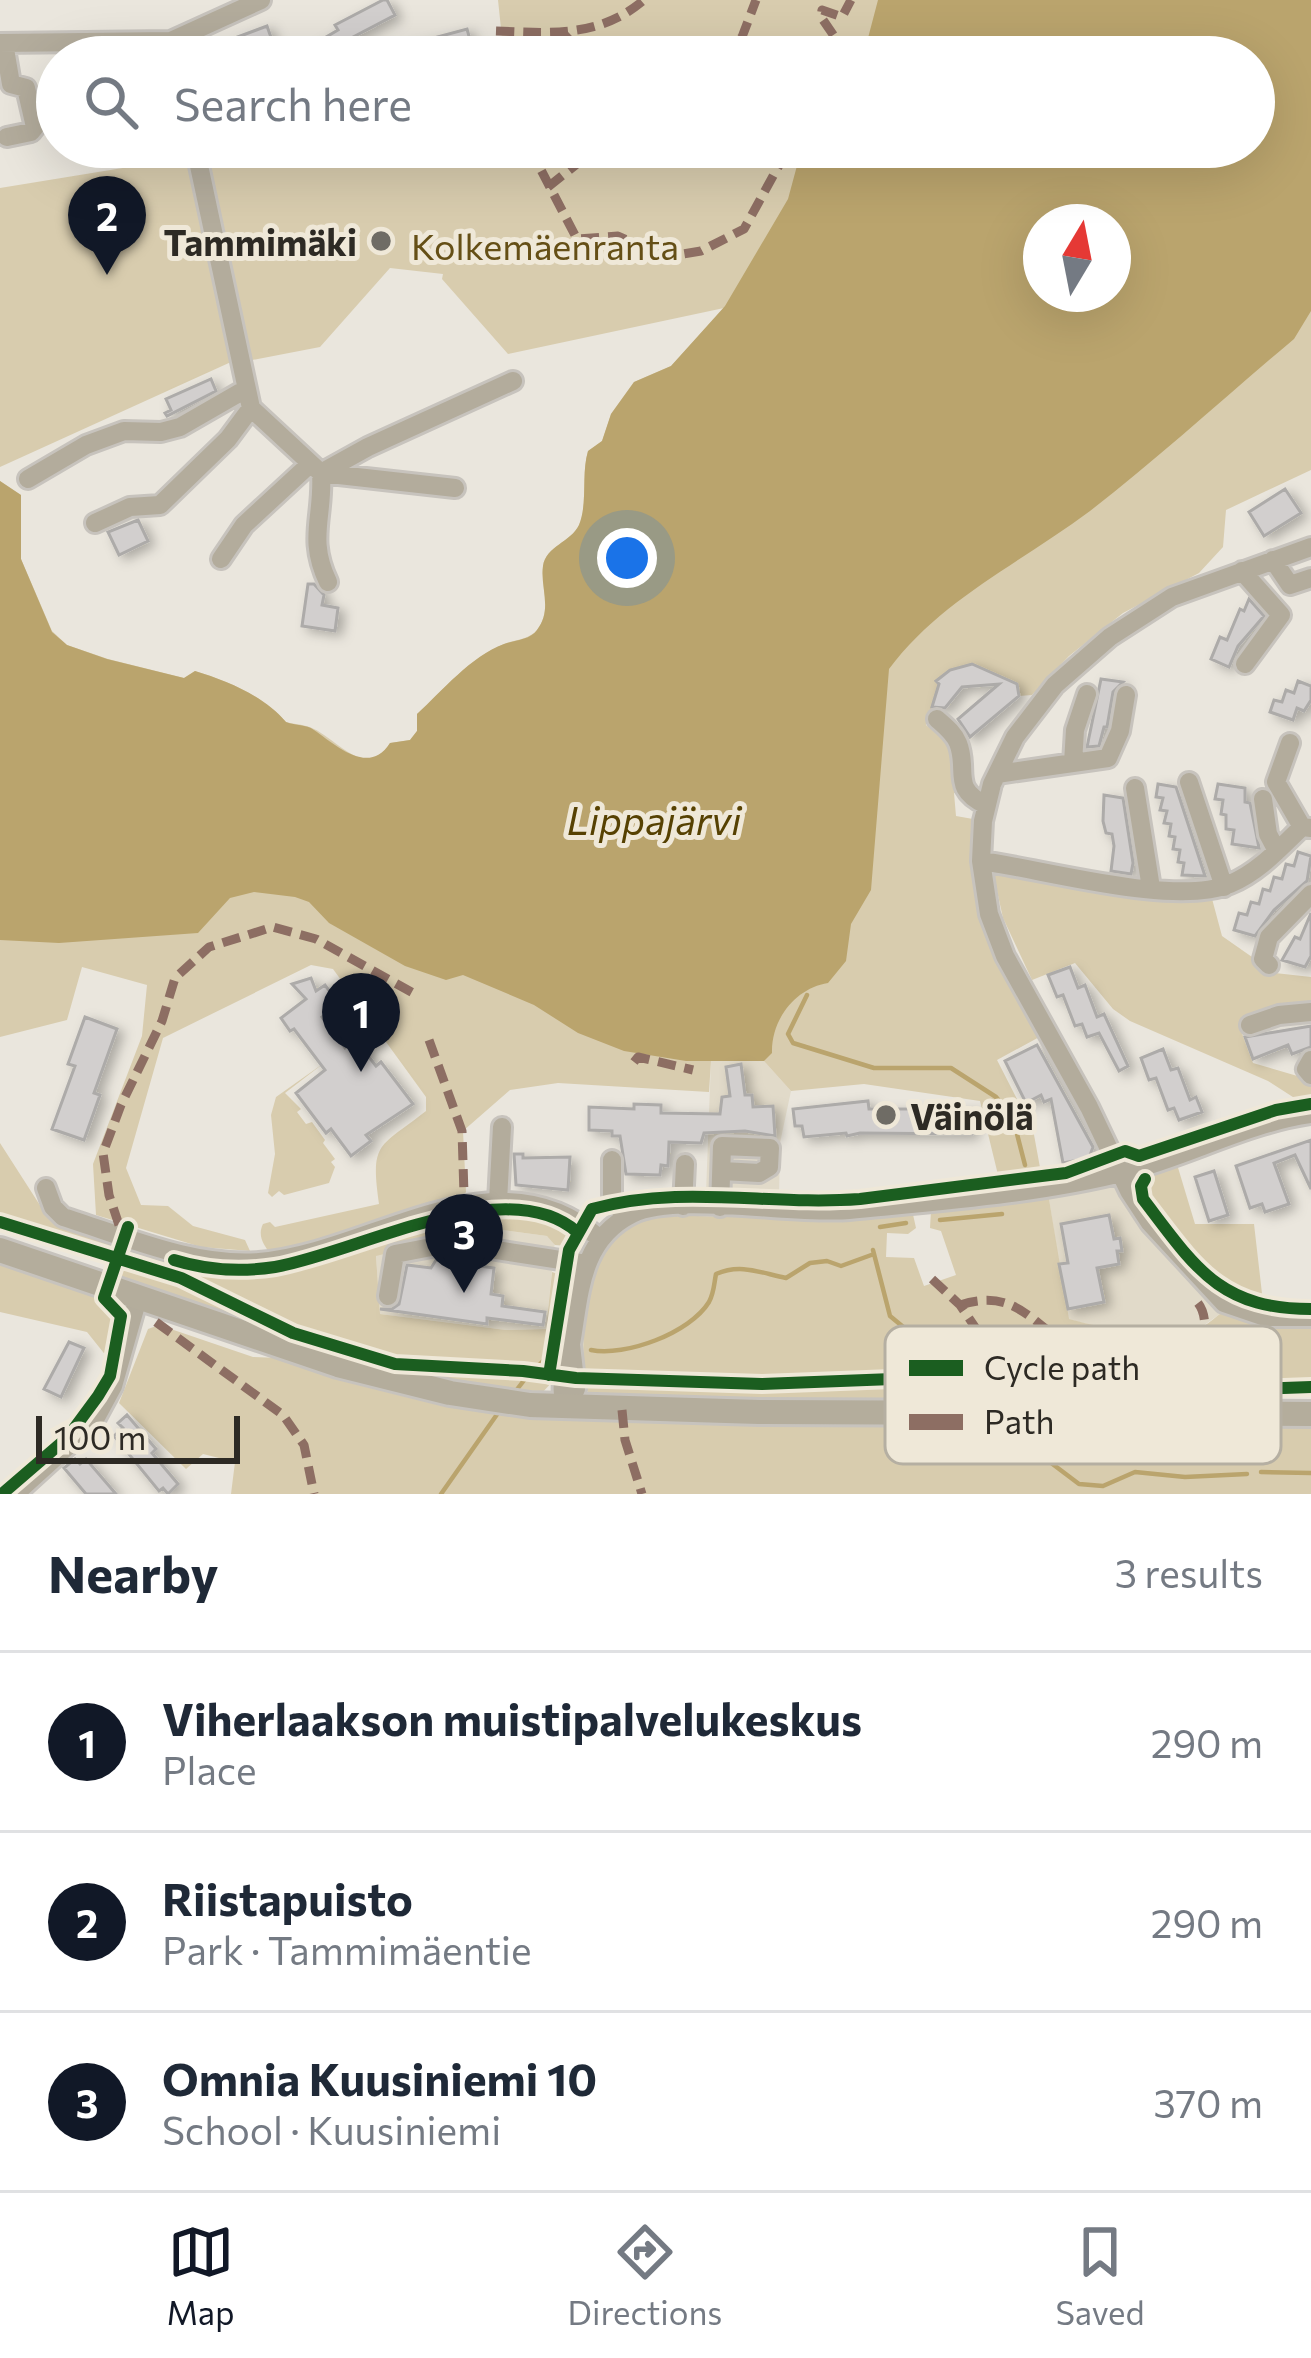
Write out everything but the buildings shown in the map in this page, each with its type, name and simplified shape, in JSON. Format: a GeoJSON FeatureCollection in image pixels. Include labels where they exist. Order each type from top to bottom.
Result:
{"type":"FeatureCollection","features":[{"type":"Feature","properties":{"kind":"main road"},"geometry":{"type":"LineString","coordinates":[[0,1250],[139,1298],[451,1393],[566,1408],[885,1412]]}},
{"type":"Feature","properties":{"kind":"street"},"geometry":{"type":"LineString","coordinates":[[196,36],[261,0]]}},
{"type":"Feature","properties":{"kind":"street"},"geometry":{"type":"LineString","coordinates":[[7,137],[35,127],[26,88],[11,83],[2,43],[36,44]]}},
{"type":"Feature","properties":{"kind":"street"},"geometry":{"type":"LineString","coordinates":[[200,168],[249,399],[315,468],[322,496],[316,556],[328,582]]}},
{"type":"Feature","properties":{"kind":"street"},"geometry":{"type":"LineString","coordinates":[[221,560],[244,525],[315,468],[513,381]]}},
{"type":"Feature","properties":{"kind":"street"},"geometry":{"type":"LineString","coordinates":[[28,478],[86,445],[124,431],[161,432],[249,399]]}},
{"type":"Feature","properties":{"kind":"street"},"geometry":{"type":"LineString","coordinates":[[95,523],[130,507],[160,505],[228,439],[249,399]]}},
{"type":"Feature","properties":{"kind":"street"},"geometry":{"type":"LineString","coordinates":[[315,468],[455,488]]}},
{"type":"Feature","properties":{"kind":"street"},"geometry":{"type":"LineString","coordinates":[[1311,548],[1172,597],[1085,657],[1028,718],[997,774],[986,805],[981,862],[989,914],[1005,956],[1150,1223],[1224,1303],[1264,1317],[1311,1317]]}},
{"type":"Feature","properties":{"kind":"street"},"geometry":{"type":"LineString","coordinates":[[1273,560],[1289,585],[1311,578]]}},
{"type":"Feature","properties":{"kind":"street"},"geometry":{"type":"LineString","coordinates":[[1242,571],[1281,615],[1245,664]]}},
{"type":"Feature","properties":{"kind":"street"},"geometry":{"type":"LineString","coordinates":[[1073,763],[1075,730],[1087,694]]}},
{"type":"Feature","properties":{"kind":"street"},"geometry":{"type":"LineString","coordinates":[[997,774],[1108,758],[1120,730],[1126,695]]}},
{"type":"Feature","properties":{"kind":"street"},"geometry":{"type":"LineString","coordinates":[[938,719],[960,747],[962,781],[971,798],[986,805]]}},
{"type":"Feature","properties":{"kind":"street"},"geometry":{"type":"LineString","coordinates":[[981,862],[1150,888],[1208,891],[1224,887],[1245,878],[1307,827],[1276,782],[1290,743]]}},
{"type":"Feature","properties":{"kind":"street"},"geometry":{"type":"LineString","coordinates":[[1189,782],[1224,887]]}},
{"type":"Feature","properties":{"kind":"street"},"geometry":{"type":"LineString","coordinates":[[1135,788],[1150,888]]}},
{"type":"Feature","properties":{"kind":"street"},"geometry":{"type":"LineString","coordinates":[[1263,799],[1268,834],[1277,851]]}},
{"type":"Feature","properties":{"kind":"street"},"geometry":{"type":"LineString","coordinates":[[1269,965],[1263,959],[1269,937],[1311,894]]}},
{"type":"Feature","properties":{"kind":"street"},"geometry":{"type":"LineString","coordinates":[[1250,1024],[1311,1012]]}},
{"type":"Feature","properties":{"kind":"street"},"geometry":{"type":"LineString","coordinates":[[1311,1060],[1306,1069],[1311,1075]]}},
{"type":"Feature","properties":{"kind":"street"},"geometry":{"type":"LineString","coordinates":[[566,1408],[560,1388],[586,1264],[599,1238],[650,1207],[842,1211],[1121,1173],[1245,1130],[1311,1114]]}},
{"type":"Feature","properties":{"kind":"street"},"geometry":{"type":"LineString","coordinates":[[497,1201],[502,1127]]}},
{"type":"Feature","properties":{"kind":"street"},"geometry":{"type":"LineString","coordinates":[[612,1160],[612,1195],[625,1218]]}},
{"type":"Feature","properties":{"kind":"street"},"geometry":{"type":"LineString","coordinates":[[683,1206],[685,1164]]}},
{"type":"Feature","properties":{"kind":"street"},"geometry":{"type":"LineString","coordinates":[[720,1207],[722,1171]]}},
{"type":"Feature","properties":{"kind":"street"},"geometry":{"type":"LineString","coordinates":[[46,1188],[53,1208],[63,1217],[202,1258],[234,1262],[295,1258],[457,1205],[497,1201],[559,1210],[599,1238]]}},
{"type":"Feature","properties":{"kind":"street"},"geometry":{"type":"LineString","coordinates":[[388,1296],[395,1255],[452,1243],[586,1264]]}},
{"type":"Feature","properties":{"kind":"street"},"geometry":{"type":"LineString","coordinates":[[15,1494],[93,1423],[113,1386],[139,1298]]}},
{"type":"Feature","properties":{"kind":"shaded area"},"geometry":{"type":"Polygon","coordinates":[[[711,1061],[764,1061],[791,1091],[780,1143],[779,1197],[706,1193],[711,1061]]]}},
{"type":"Feature","properties":{"kind":"shaded area"},"geometry":{"type":"Polygon","coordinates":[[[1111,1182],[1180,1267],[1224,1311],[1203,1326],[1108,1326],[1068,1319],[1048,1193],[1111,1182]]]}},
{"type":"Feature","properties":{"kind":"shaded area"},"geometry":{"type":"Polygon","coordinates":[[[487,1228],[555,1241],[546,1329],[506,1330],[380,1314],[376,1255],[487,1228]]]}},
{"type":"Feature","properties":{"kind":"green space","name":"Lippajärvi"},"geometry":{"type":"Polygon","coordinates":[[[498,0],[1311,0],[1311,470],[1226,510],[1223,547],[1199,573],[1123,613],[1069,656],[1032,695],[1019,696],[1017,685],[976,667],[957,667],[936,681],[940,685],[926,725],[953,747],[959,793],[954,793],[956,816],[973,819],[974,810],[979,810],[975,868],[1043,1035],[997,1060],[1019,1103],[1028,1102],[1041,1173],[999,1179],[980,1101],[864,1084],[791,1091],[764,1061],[711,1061],[709,1092],[558,1083],[510,1090],[463,1131],[466,1192],[458,1202],[271,1255],[261,1236],[263,1224],[270,1222],[275,1227],[379,1204],[376,1168],[382,1148],[426,1111],[426,1097],[333,969],[311,965],[163,1038],[126,1168],[141,1205],[168,1206],[193,1226],[245,1240],[250,1251],[201,1247],[96,1215],[93,1164],[142,1036],[147,985],[82,967],[67,1020],[0,1037],[0,481],[21,495],[21,559],[52,631],[67,645],[184,678],[195,671],[220,680],[256,697],[286,722],[316,730],[348,752],[370,758],[390,743],[410,740],[417,731],[417,714],[469,666],[537,630],[544,614],[545,559],[575,531],[582,516],[588,451],[602,441],[611,414],[634,382],[671,366],[724,308],[508,354],[442,279],[443,274],[390,268],[320,347],[247,361],[206,168],[1275,168],[1275,36],[502,36],[498,0]]]}},
{"type":"Feature","properties":{"kind":"green space"},"geometry":{"type":"Polygon","coordinates":[[[123,168],[192,168],[231,362],[0,467],[0,188],[123,168]]]}},
{"type":"Feature","properties":{"kind":"green space"},"geometry":{"type":"Polygon","coordinates":[[[992,868],[1211,895],[1222,936],[1275,973],[1311,977],[1311,1001],[1240,1028],[1253,1063],[1311,1080],[1311,1100],[1296,1099],[1268,1081],[1130,1021],[1113,1009],[1075,963],[1032,980],[1003,918],[992,868]]]}},
{"type":"Feature","properties":{"kind":"green space"},"geometry":{"type":"Polygon","coordinates":[[[324,1063],[285,1093],[301,1109],[297,1112],[306,1124],[312,1122],[335,1159],[329,1183],[284,1195],[279,1191],[272,1197],[268,1193],[275,1154],[271,1115],[276,1097],[324,1063]]]}},
{"type":"Feature","properties":{"kind":"green space"},"geometry":{"type":"Polygon","coordinates":[[[0,1143],[43,1210],[118,1245],[114,1249],[0,1216],[0,1143]]]}},
{"type":"Feature","properties":{"kind":"green space"},"geometry":{"type":"Polygon","coordinates":[[[1176,1161],[1195,1224],[1254,1224],[1263,1302],[1222,1283],[1146,1195],[1152,1170],[1176,1161]]]}},
{"type":"Feature","properties":{"kind":"green space"},"geometry":{"type":"Polygon","coordinates":[[[1048,1193],[1069,1319],[1100,1326],[885,1326],[885,1375],[747,1380],[583,1374],[585,1300],[597,1260],[627,1228],[652,1215],[826,1219],[912,1210],[916,1228],[908,1234],[887,1233],[886,1257],[914,1258],[924,1286],[956,1275],[941,1231],[930,1228],[931,1211],[1048,1193]]]}},
{"type":"Feature","properties":{"kind":"green space"},"geometry":{"type":"Polygon","coordinates":[[[513,1213],[549,1218],[572,1230],[567,1246],[555,1245],[547,1236],[487,1228],[376,1256],[380,1314],[506,1330],[546,1329],[552,1272],[561,1275],[543,1370],[393,1360],[320,1339],[182,1273],[127,1254],[133,1250],[204,1270],[256,1274],[362,1249],[463,1215],[513,1213]]]}},
{"type":"Feature","properties":{"kind":"green space"},"geometry":{"type":"Polygon","coordinates":[[[0,1257],[93,1292],[119,1316],[111,1362],[87,1332],[0,1312],[0,1257]]]}},
{"type":"Feature","properties":{"kind":"green space"},"geometry":{"type":"Polygon","coordinates":[[[123,1264],[224,1300],[292,1337],[329,1350],[203,1309],[119,1275],[123,1264]]]}},
{"type":"Feature","properties":{"kind":"green space"},"geometry":{"type":"Polygon","coordinates":[[[1224,1311],[1311,1323],[1311,1384],[1281,1385],[1281,1326],[1204,1326],[1224,1311]]]}},
{"type":"Feature","properties":{"kind":"green space"},"geometry":{"type":"Polygon","coordinates":[[[159,1325],[253,1357],[279,1358],[391,1393],[464,1409],[541,1418],[885,1420],[885,1464],[1281,1464],[1281,1423],[1311,1423],[1311,1494],[231,1494],[235,1462],[203,1454],[186,1469],[119,1403],[148,1329],[159,1325]]]}},
{"type":"Feature","properties":{"kind":"green space"},"geometry":{"type":"Polygon","coordinates":[[[341,1353],[394,1367],[514,1373],[553,1381],[541,1394],[468,1388],[341,1353]]]}},
{"type":"Feature","properties":{"kind":"green space"},"geometry":{"type":"Polygon","coordinates":[[[885,1383],[885,1403],[620,1402],[591,1397],[583,1384],[783,1388],[885,1383]]]}},
{"type":"Feature","properties":{"kind":"water","name":"Lippajärvi"},"geometry":{"type":"Polygon","coordinates":[[[878,0],[1311,0],[1311,311],[1294,339],[1167,448],[1090,511],[957,602],[909,644],[889,669],[871,890],[851,924],[846,961],[828,983],[806,991],[788,1007],[776,1028],[772,1053],[764,1061],[686,1061],[624,1051],[463,975],[446,980],[405,966],[329,923],[309,902],[295,897],[254,892],[230,898],[198,933],[59,943],[0,940],[0,481],[21,495],[21,559],[52,632],[67,645],[184,678],[195,671],[220,680],[256,697],[286,722],[311,728],[353,755],[372,757],[390,743],[410,740],[417,731],[417,714],[469,665],[537,630],[544,614],[545,559],[575,531],[582,516],[588,451],[602,441],[611,414],[634,382],[671,366],[725,306],[788,199],[796,168],[1275,168],[1275,36],[869,36],[878,0]]]}},
{"type":"Feature","properties":{"kind":"waterway"},"geometry":{"type":"LineString","coordinates":[[807,995],[788,1034],[793,1043],[874,1068],[951,1068],[996,1097],[1019,1125],[1025,1165]]}},
{"type":"Feature","properties":{"kind":"waterway"},"geometry":{"type":"LineString","coordinates":[[940,1220],[1002,1214]]}},
{"type":"Feature","properties":{"kind":"waterway"},"geometry":{"type":"LineString","coordinates":[[880,1227],[906,1223]]}},
{"type":"Feature","properties":{"kind":"waterway"},"geometry":{"type":"LineString","coordinates":[[873,1250],[890,1316],[902,1326]]}},
{"type":"Feature","properties":{"kind":"waterway"},"geometry":{"type":"LineString","coordinates":[[591,1350],[638,1346],[687,1324],[711,1299],[716,1274],[734,1269],[786,1278],[810,1263],[827,1261],[841,1266],[874,1254]]}},
{"type":"Feature","properties":{"kind":"waterway"},"geometry":{"type":"LineString","coordinates":[[540,1364],[543,1361]]}},
{"type":"Feature","properties":{"kind":"waterway"},"geometry":{"type":"LineString","coordinates":[[515,1392],[525,1379]]}},
{"type":"Feature","properties":{"kind":"waterway"},"geometry":{"type":"LineString","coordinates":[[441,1494],[498,1413]]}},
{"type":"Feature","properties":{"kind":"waterway"},"geometry":{"type":"LineString","coordinates":[[1053,1464],[1079,1484],[1103,1486],[1135,1472],[1185,1477],[1247,1474]]}},
{"type":"Feature","properties":{"kind":"waterway"},"geometry":{"type":"LineString","coordinates":[[1261,1472],[1311,1473]]}},
{"type":"Feature","properties":{"kind":"marked path"},"geometry":{"type":"LineString","coordinates":[[496,31],[574,31],[610,21],[644,0]]}},
{"type":"Feature","properties":{"kind":"marked path"},"geometry":{"type":"LineString","coordinates":[[742,36],[756,0]]}},
{"type":"Feature","properties":{"kind":"marked path"},"geometry":{"type":"LineString","coordinates":[[834,36],[821,17],[822,10],[842,17],[851,0]]}},
{"type":"Feature","properties":{"kind":"marked path"},"geometry":{"type":"LineString","coordinates":[[540,168],[577,239],[618,236],[665,257],[701,251],[744,229],[777,168]]}},
{"type":"Feature","properties":{"kind":"marked path"},"geometry":{"type":"LineString","coordinates":[[548,187],[572,168]]}},
{"type":"Feature","properties":{"kind":"marked path"},"geometry":{"type":"LineString","coordinates":[[119,1225],[103,1153],[162,1021],[175,978],[209,947],[273,927],[316,939],[413,993],[412,997]]}},
{"type":"Feature","properties":{"kind":"marked path"},"geometry":{"type":"LineString","coordinates":[[429,1040],[462,1131],[464,1194]]}},
{"type":"Feature","properties":{"kind":"marked path"},"geometry":{"type":"LineString","coordinates":[[634,1062],[638,1057],[693,1070]]}},
{"type":"Feature","properties":{"kind":"marked path"},"geometry":{"type":"LineString","coordinates":[[932,1279],[974,1326]]}},
{"type":"Feature","properties":{"kind":"marked path"},"geometry":{"type":"LineString","coordinates":[[960,1305],[979,1301],[1008,1304],[1042,1326]]}},
{"type":"Feature","properties":{"kind":"marked path"},"geometry":{"type":"LineString","coordinates":[[1198,1303],[1205,1326]]}},
{"type":"Feature","properties":{"kind":"marked path"},"geometry":{"type":"LineString","coordinates":[[156,1322],[283,1415],[304,1445],[314,1494]]}},
{"type":"Feature","properties":{"kind":"marked path"},"geometry":{"type":"LineString","coordinates":[[622,1410],[625,1440],[642,1494]]}},
{"type":"Feature","properties":{"kind":"cycle path"},"geometry":{"type":"LineString","coordinates":[[549,1375],[569,1250],[592,1209],[659,1198],[860,1199],[1066,1173],[1125,1151],[1139,1156],[1276,1110],[1311,1104]]}},
{"type":"Feature","properties":{"kind":"cycle path"},"geometry":{"type":"LineString","coordinates":[[1145,1179],[1143,1199],[1212,1280],[1253,1301],[1311,1309]]}},
{"type":"Feature","properties":{"kind":"cycle path"},"geometry":{"type":"LineString","coordinates":[[174,1260],[224,1269],[275,1267],[430,1221],[511,1209],[547,1215],[577,1232]]}},
{"type":"Feature","properties":{"kind":"cycle path"},"geometry":{"type":"LineString","coordinates":[[0,1222],[181,1278],[293,1333],[395,1364],[576,1378],[762,1384],[885,1379]]}},
{"type":"Feature","properties":{"kind":"cycle path"},"geometry":{"type":"LineString","coordinates":[[2,1494],[67,1438],[110,1376],[121,1316],[104,1298],[128,1227]]}},
{"type":"Feature","properties":{"kind":"cycle path"},"geometry":{"type":"LineString","coordinates":[[1281,1388],[1311,1387]]}},
{"type":"Feature","properties":{"kind":"place","name":"Tammimäki"},"geometry":{"type":"Point","coordinates":[381,241]}},
{"type":"Feature","properties":{"kind":"place","name":"Riistapuisto"},"geometry":{"type":"Point","coordinates":[107,275]}},
{"type":"Feature","properties":{"kind":"place","name":"Viherlaakson muistipalvelukeskus"},"geometry":{"type":"Point","coordinates":[361,1072]}},
{"type":"Feature","properties":{"kind":"place","name":"Väinölä"},"geometry":{"type":"Point","coordinates":[886,1115]}},
{"type":"Feature","properties":{"kind":"place","name":"Omnia Kuusiniemi 10"},"geometry":{"type":"Point","coordinates":[464,1293]}},
{"type":"Feature","properties":{"kind":"park label","name":"Kolkemäenranta"},"geometry":{"type":"Point","coordinates":[545,245]}}]}
